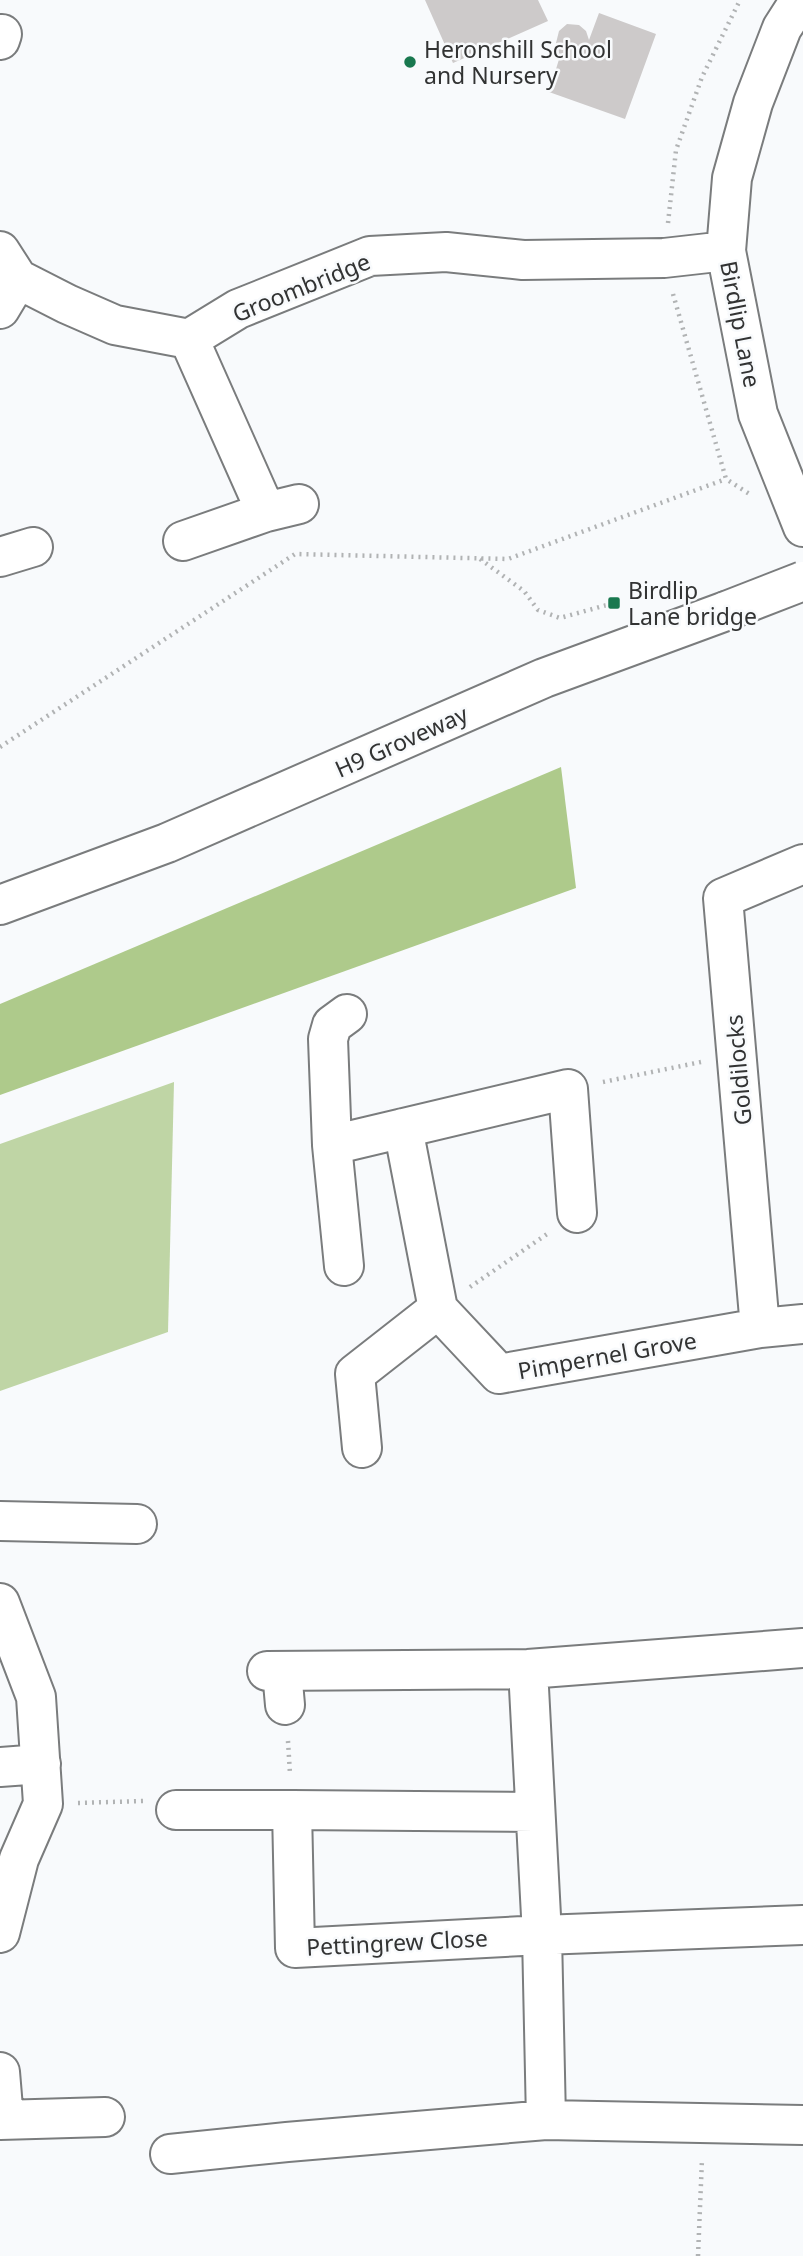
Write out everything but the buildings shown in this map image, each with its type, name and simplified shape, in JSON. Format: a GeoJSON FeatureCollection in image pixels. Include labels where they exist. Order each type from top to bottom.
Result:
{"type":"FeatureCollection","features":[{"type":"Feature","properties":{"kind":"street","name":"Birdlip Lane"},"geometry":{"type":"LineString","coordinates":[[800,0],[782,28],[753,103],[732,178],[726,251],[758,414],[803,527]]}},
{"type":"Feature","properties":{"kind":"street"},"geometry":{"type":"LineString","coordinates":[[0,34],[0,40]]}},
{"type":"Feature","properties":{"kind":"street","name":"Groombridge"},"geometry":{"type":"LineString","coordinates":[[189,339],[238,309],[370,256],[446,252],[523,260],[664,258],[726,251]]}},
{"type":"Feature","properties":{"kind":"street"},"geometry":{"type":"LineString","coordinates":[[6,280],[115,325],[189,339],[283,508],[183,541]]}},
{"type":"Feature","properties":{"kind":"street","name":"H9 Groveway"},"geometry":{"type":"LineString","coordinates":[[0,905],[167,843],[544,678],[803,581]]}},
{"type":"Feature","properties":{"kind":"street","name":"Goldilocks"},"geometry":{"type":"LineString","coordinates":[[760,1328],[723,898],[803,864]]}},
{"type":"Feature","properties":{"kind":"street"},"geometry":{"type":"LineString","coordinates":[[344,1266],[332,1145],[328,1039],[332,1025],[347,1014]]}},
{"type":"Feature","properties":{"kind":"street"},"geometry":{"type":"LineString","coordinates":[[332,1145],[568,1089],[578,1213]]}},
{"type":"Feature","properties":{"kind":"street"},"geometry":{"type":"LineString","coordinates":[[362,1448],[355,1374],[438,1310],[403,1128]]}},
{"type":"Feature","properties":{"kind":"street","name":"Pimpernel Grove"},"geometry":{"type":"LineString","coordinates":[[438,1310],[499,1374],[760,1328],[803,1324]]}},
{"type":"Feature","properties":{"kind":"street"},"geometry":{"type":"LineString","coordinates":[[0,1521],[137,1524]]}},
{"type":"Feature","properties":{"kind":"street"},"geometry":{"type":"LineString","coordinates":[[0,1603],[36,1697],[43,1804],[19,1859],[0,1933]]}},
{"type":"Feature","properties":{"kind":"street"},"geometry":{"type":"LineString","coordinates":[[278,1682],[528,1669],[803,1648]]}},
{"type":"Feature","properties":{"kind":"street"},"geometry":{"type":"LineString","coordinates":[[528,1669],[542,1935],[546,2120]]}},
{"type":"Feature","properties":{"kind":"street"},"geometry":{"type":"LineString","coordinates":[[0,1767],[41,1764]]}},
{"type":"Feature","properties":{"kind":"street"},"geometry":{"type":"LineString","coordinates":[[176,1810],[534,1812]]}},
{"type":"Feature","properties":{"kind":"street","name":"Pettingrew Close"},"geometry":{"type":"LineString","coordinates":[[292,1810],[295,1948],[803,1925]]}},
{"type":"Feature","properties":{"kind":"street"},"geometry":{"type":"LineString","coordinates":[[0,2072],[2,2120],[105,2118]]}},
{"type":"Feature","properties":{"kind":"street"},"geometry":{"type":"LineString","coordinates":[[170,2154],[546,2120],[803,2125]]}},
{"type":"Feature","properties":{"kind":"path"},"geometry":{"type":"LineString","coordinates":[[0,747],[295,554],[508,559],[726,479]]}},
{"type":"Feature","properties":{"kind":"path"},"geometry":{"type":"LineString","coordinates":[[479,558],[524,591],[538,610],[560,618],[614,603]]}},
{"type":"Feature","properties":{"kind":"path"},"geometry":{"type":"LineString","coordinates":[[568,1089],[737,1055]]}},
{"type":"Feature","properties":{"kind":"path"},"geometry":{"type":"LineString","coordinates":[[438,1310],[578,1213]]}},
{"type":"Feature","properties":{"kind":"path"},"geometry":{"type":"LineString","coordinates":[[278,1682],[292,1810]]}},
{"type":"Feature","properties":{"kind":"path"},"geometry":{"type":"LineString","coordinates":[[43,1804],[152,1801],[176,1810]]}},
{"type":"Feature","properties":{"kind":"path"},"geometry":{"type":"LineString","coordinates":[[698,2256],[704,2124]]}},
{"type":"Feature","properties":{"kind":"green space"},"geometry":{"type":"Polygon","coordinates":[[[561,767],[576,888],[0,1095],[0,1004],[561,767]]]}},
{"type":"Feature","properties":{"kind":"green space"},"geometry":{"type":"Polygon","coordinates":[[[174,1082],[168,1332],[0,1391],[0,1144],[174,1082]]]}},
{"type":"Feature","properties":{"kind":"place","name":"Heronshill School and Nursery"},"geometry":{"type":"Point","coordinates":[410,62]}},
{"type":"Feature","properties":{"kind":"place","name":"Birdlip Lane bridge"},"geometry":{"type":"Point","coordinates":[614,603]}}]}
